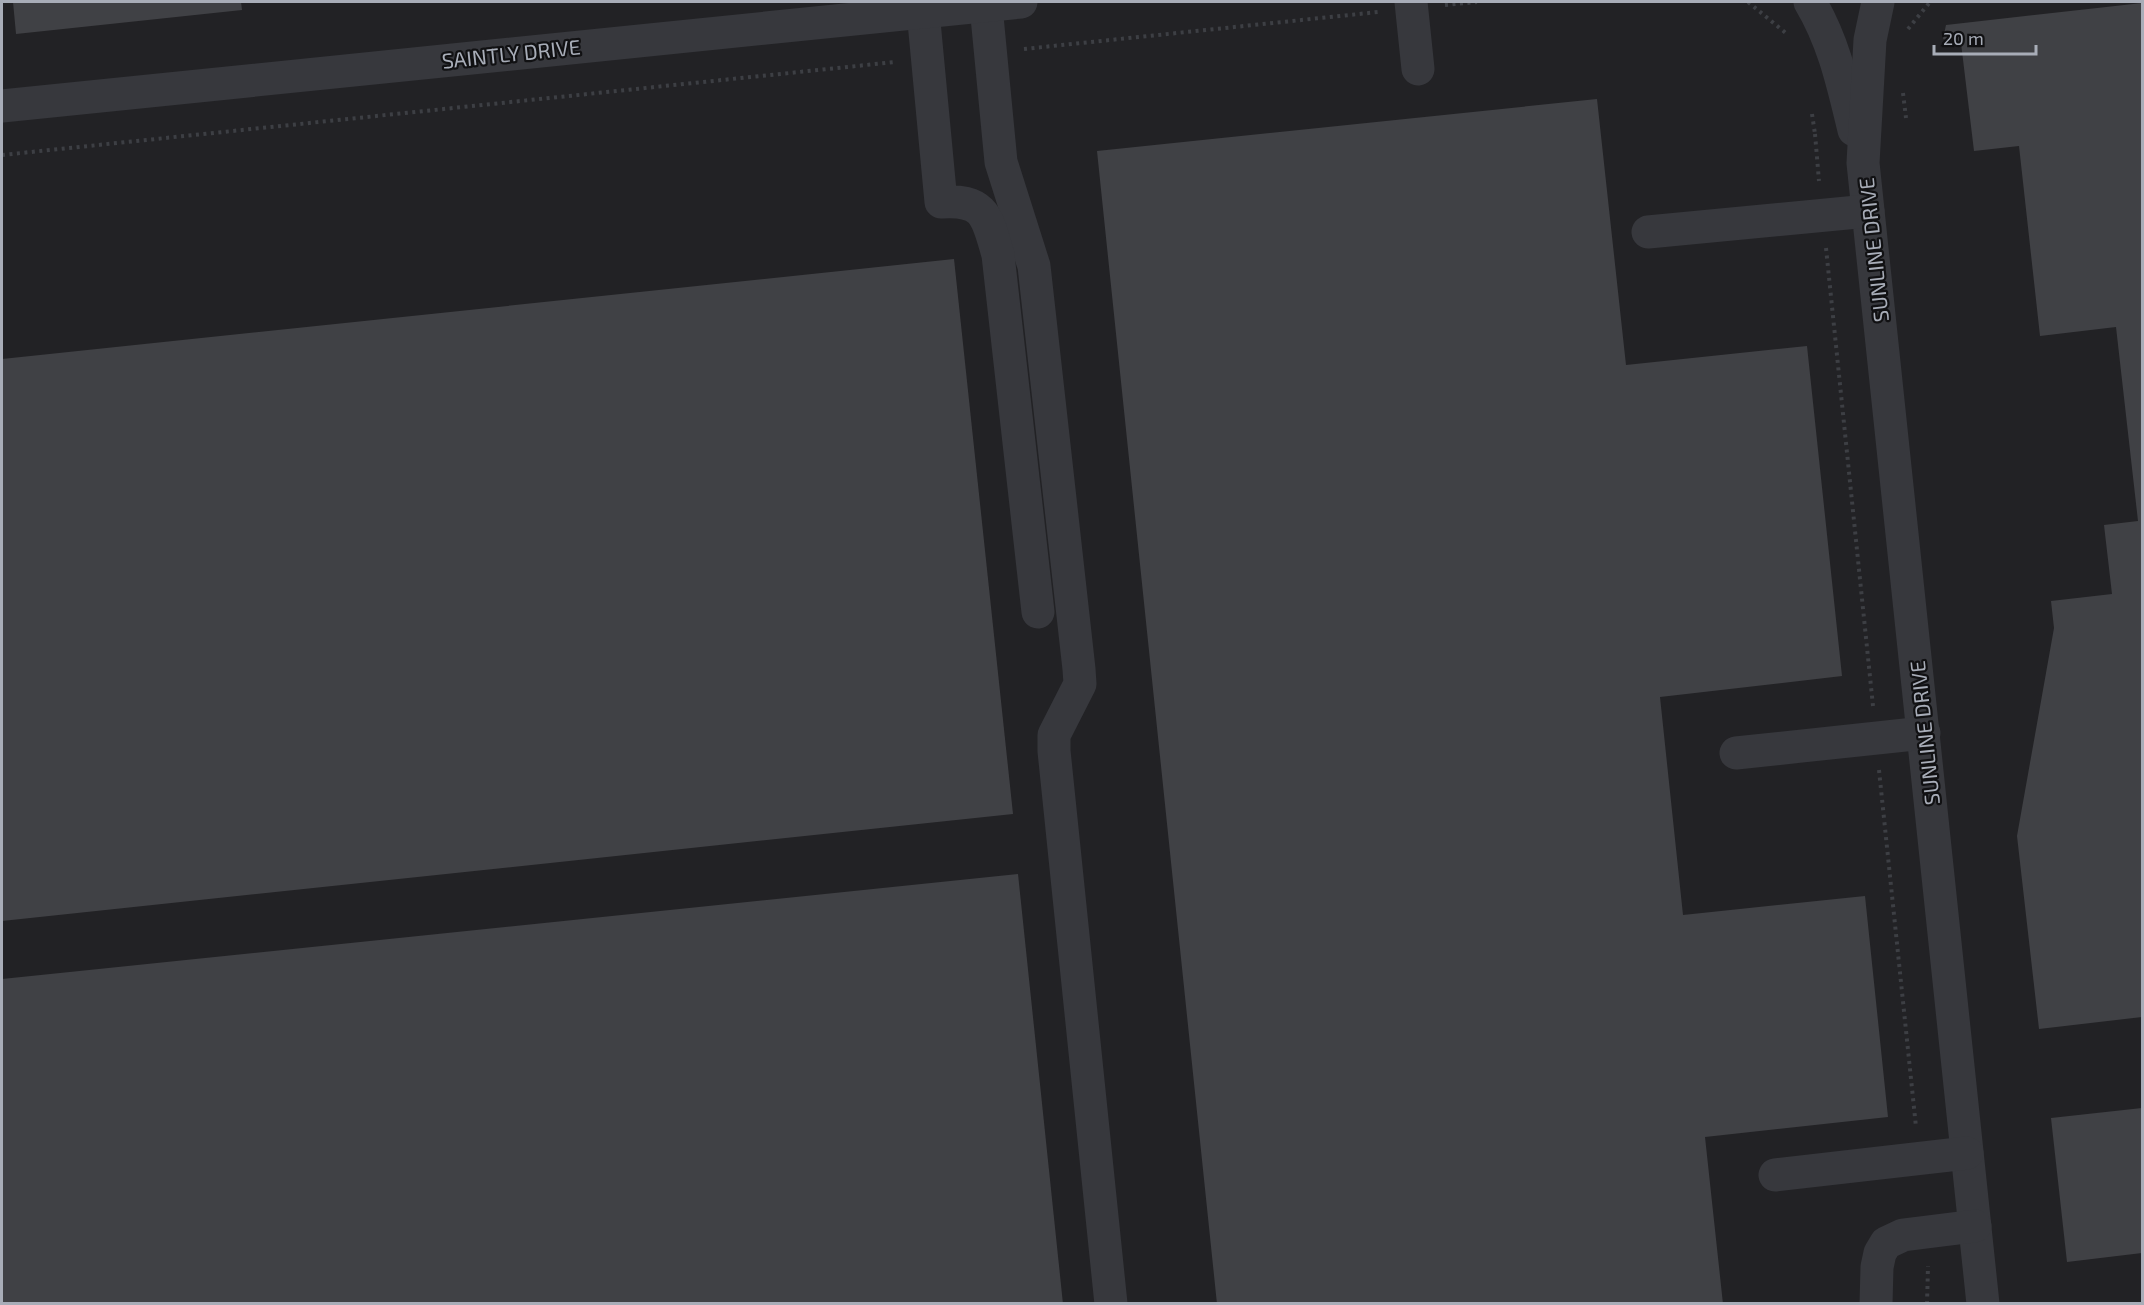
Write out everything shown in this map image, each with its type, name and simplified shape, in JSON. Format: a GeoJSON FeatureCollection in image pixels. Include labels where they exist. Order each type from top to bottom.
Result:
{"type":"FeatureCollection","features":[{"type":"Feature","properties":{"kind":"street","name":"SAINTLY DRIVE"},"geometry":{"type":"LineString","coordinates":[[2,106],[1021,2]]}},
{"type":"Feature","properties":{"kind":"street","name":"SUNLINE DRIVE"},"geometry":{"type":"LineString","coordinates":[[1810,2],[1826,28],[1835,55],[1863,163],[1983,1304]]}},
{"type":"Feature","properties":{"kind":"street","name":"SUNLINE DRIVE"},"geometry":{"type":"LineString","coordinates":[[1863,163],[1870,40],[1878,2]]}},
{"type":"Feature","properties":{"kind":"street"},"geometry":{"type":"LineString","coordinates":[[1411,5],[1418,69]]}},
{"type":"Feature","properties":{"kind":"street"},"geometry":{"type":"LineString","coordinates":[[986,6],[1001,162],[1034,266],[1079,669],[1080,684],[1054,735],[1054,752],[1111,1304]]}},
{"type":"Feature","properties":{"kind":"street"},"geometry":{"type":"LineString","coordinates":[[923,11],[941,202],[962,201],[976,206],[989,226],[998,255],[1038,612]]}},
{"type":"Feature","properties":{"kind":"street"},"geometry":{"type":"LineString","coordinates":[[1648,232],[1868,211]]}},
{"type":"Feature","properties":{"kind":"street"},"geometry":{"type":"LineString","coordinates":[[1737,753],[1924,733]]}},
{"type":"Feature","properties":{"kind":"street"},"geometry":{"type":"LineString","coordinates":[[1775,1175],[1967,1153]]}},
{"type":"Feature","properties":{"kind":"street"},"geometry":{"type":"LineString","coordinates":[[1876,1304],[1876,1267],[1880,1253],[1886,1244],[1903,1235],[1976,1226]]}},
{"type":"Feature","properties":{"kind":"path"},"geometry":{"type":"LineString","coordinates":[[990,53],[1411,5],[1477,2]]}},
{"type":"Feature","properties":{"kind":"path"},"geometry":{"type":"LineString","coordinates":[[1904,34],[1930,2]]}},
{"type":"Feature","properties":{"kind":"path"},"geometry":{"type":"LineString","coordinates":[[2,155],[927,59]]}},
{"type":"Feature","properties":{"kind":"path"},"geometry":{"type":"LineString","coordinates":[[1902,86],[1906,118]]}},
{"type":"Feature","properties":{"kind":"shaded area"},"geometry":{"type":"Polygon","coordinates":[[[2,2],[2142,2],[2142,1303],[2,1303],[2,2]]]}},
{"type":"Feature","properties":{"kind":"building"},"geometry":{"type":"Polygon","coordinates":[[[13,2],[241,2],[242,10],[16,34],[13,2]]]}},
{"type":"Feature","properties":{"kind":"building"},"geometry":{"type":"Polygon","coordinates":[[[2142,3],[2142,1017],[2039,1029],[2017,836],[2054,628],[2051,601],[2112,594],[2104,525],[2138,521],[2116,327],[2040,336],[2019,146],[1974,151],[1961,43],[1943,39],[1946,25],[2142,3]]]}},
{"type":"Feature","properties":{"kind":"building"},"geometry":{"type":"Polygon","coordinates":[[[1597,99],[1626,365],[1807,346],[1842,676],[1660,697],[1683,915],[1865,896],[1888,1117],[1705,1137],[1723,1304],[1217,1304],[1097,151],[1597,99]]]}},
{"type":"Feature","properties":{"kind":"building"},"geometry":{"type":"Polygon","coordinates":[[[954,259],[1013,814],[2,921],[2,359],[954,259]]]}},
{"type":"Feature","properties":{"kind":"building"},"geometry":{"type":"Polygon","coordinates":[[[1018,874],[1063,1304],[2,1304],[2,979],[1018,874]]]}},
{"type":"Feature","properties":{"kind":"building"},"geometry":{"type":"Polygon","coordinates":[[[2142,1108],[2142,1253],[2067,1262],[2051,1118],[2142,1108]]]}}]}
